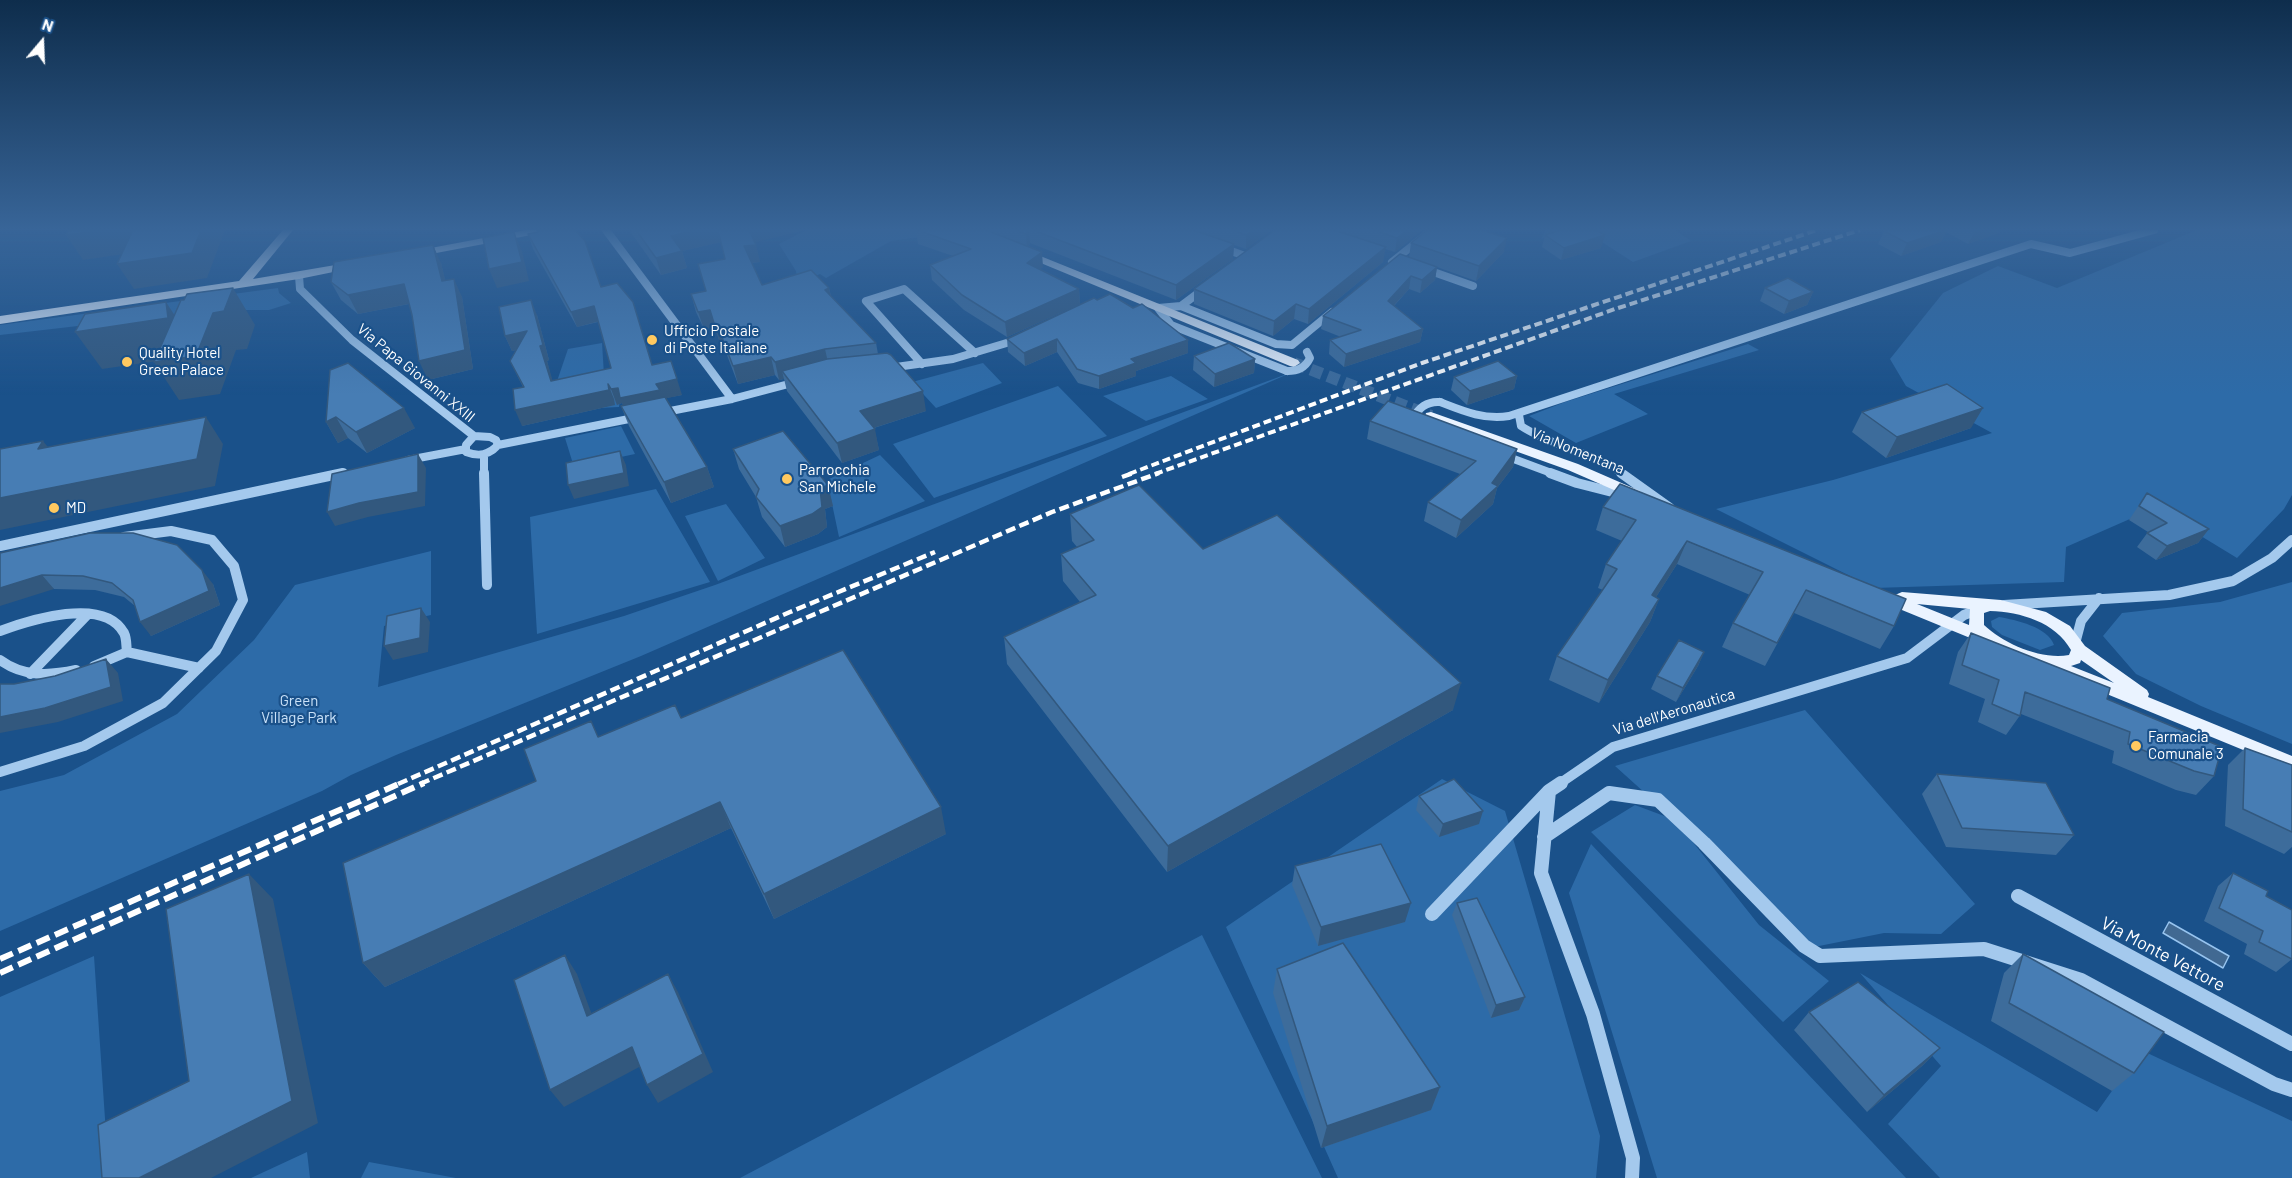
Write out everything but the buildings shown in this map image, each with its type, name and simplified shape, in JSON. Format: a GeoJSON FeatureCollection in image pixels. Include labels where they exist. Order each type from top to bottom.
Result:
{"type":"FeatureCollection","features":[{"type":"Feature","properties":{"kind":"main road"},"geometry":{"type":"LineString","coordinates":[[0,320],[236,285]]}},
{"type":"Feature","properties":{"kind":"main road"},"geometry":{"type":"LineString","coordinates":[[1095,285],[1158,308],[1291,367]]}},
{"type":"Feature","properties":{"kind":"main road","name":"Via Nomentana"},"geometry":{"type":"LineString","coordinates":[[1428,421],[1573,467],[1680,514]]}},
{"type":"Feature","properties":{"kind":"main road"},"geometry":{"type":"LineString","coordinates":[[2202,728],[2128,686],[2077,645],[2058,626],[2046,620],[1989,607],[1872,592],[2202,728],[2292,763]]}},
{"type":"Feature","properties":{"kind":"main road"},"geometry":{"type":"LineString","coordinates":[[1989,607],[1975,619],[1978,628],[2004,645]]}},
{"type":"Feature","properties":{"kind":"main road"},"geometry":{"type":"LineString","coordinates":[[2036,658],[2062,662],[2074,659],[2077,645]]}},
{"type":"Feature","properties":{"kind":"street","name":"Via Papa Giovanni XXIII"},"geometry":{"type":"LineString","coordinates":[[300,285],[300,289],[352,340],[474,436],[490,437],[496,440],[498,445]]}},
{"type":"Feature","properties":{"kind":"street"},"geometry":{"type":"LineString","coordinates":[[647,285],[732,399]]}},
{"type":"Feature","properties":{"kind":"street"},"geometry":{"type":"LineString","coordinates":[[1181,306],[1209,285]]}},
{"type":"Feature","properties":{"kind":"street"},"geometry":{"type":"LineString","coordinates":[[1428,421],[1416,422],[1413,418],[1427,402],[1440,402],[1482,418],[1494,420],[1519,415],[1536,406],[1912,285]]}},
{"type":"Feature","properties":{"kind":"street"},"geometry":{"type":"LineString","coordinates":[[922,364],[866,301],[904,289],[975,353]]}},
{"type":"Feature","properties":{"kind":"street"},"geometry":{"type":"LineString","coordinates":[[1158,308],[1181,306],[1276,344],[1292,345],[1336,309]]}},
{"type":"Feature","properties":{"kind":"street"},"geometry":{"type":"LineString","coordinates":[[874,369],[922,364],[975,353],[1026,336]]}},
{"type":"Feature","properties":{"kind":"street"},"geometry":{"type":"LineString","coordinates":[[1291,367],[1300,370],[1308,364],[1310,358],[1302,337]]}},
{"type":"Feature","properties":{"kind":"street"},"geometry":{"type":"LineString","coordinates":[[466,449],[469,454],[484,456],[498,445],[732,399],[808,379]]}},
{"type":"Feature","properties":{"kind":"street"},"geometry":{"type":"LineString","coordinates":[[1519,415],[1521,426],[1529,432],[1608,464],[1680,514]]}},
{"type":"Feature","properties":{"kind":"street"},"geometry":{"type":"LineString","coordinates":[[466,449],[469,440],[474,436]]}},
{"type":"Feature","properties":{"kind":"street"},"geometry":{"type":"LineString","coordinates":[[399,462],[466,449]]}},
{"type":"Feature","properties":{"kind":"street"},"geometry":{"type":"LineString","coordinates":[[1491,451],[1578,483],[1653,502]]}},
{"type":"Feature","properties":{"kind":"street"},"geometry":{"type":"LineString","coordinates":[[484,456],[487,585]]}},
{"type":"Feature","properties":{"kind":"street"},"geometry":{"type":"LineString","coordinates":[[299,482],[300,469]]}},
{"type":"Feature","properties":{"kind":"street"},"geometry":{"type":"LineString","coordinates":[[0,555],[5,545],[355,471]]}},
{"type":"Feature","properties":{"kind":"street"},"geometry":{"type":"LineString","coordinates":[[0,772],[84,746],[163,703],[216,651],[243,600],[234,566],[212,540],[171,531],[115,538]]}},
{"type":"Feature","properties":{"kind":"street"},"geometry":{"type":"LineString","coordinates":[[1989,607],[2169,595],[2233,581],[2272,558],[2292,540]]}},
{"type":"Feature","properties":{"kind":"street"},"geometry":{"type":"LineString","coordinates":[[2077,645],[2080,621],[2099,598]]}},
{"type":"Feature","properties":{"kind":"street","name":"Via dell'Aeronautica"},"geometry":{"type":"LineString","coordinates":[[1432,914],[1549,790],[1613,747],[1907,658],[1955,625],[1964,615],[1989,607]]}},
{"type":"Feature","properties":{"kind":"street"},"geometry":{"type":"LineString","coordinates":[[0,631],[26,620],[63,613],[88,615],[112,620],[124,633],[127,652]]}},
{"type":"Feature","properties":{"kind":"street"},"geometry":{"type":"LineString","coordinates":[[30,674],[88,615]]}},
{"type":"Feature","properties":{"kind":"street"},"geometry":{"type":"LineString","coordinates":[[0,660],[8,667],[30,674],[61,674],[90,667],[127,652],[199,668]]}},
{"type":"Feature","properties":{"kind":"street"},"geometry":{"type":"LineString","coordinates":[[1549,790],[1540,873],[1593,1014],[1633,1158],[1632,1178]]}},
{"type":"Feature","properties":{"kind":"street"},"geometry":{"type":"LineString","coordinates":[[1544,837],[1609,793],[1658,800],[1704,843],[1804,946],[1820,956],[1984,949],[2081,980],[2274,1084],[2292,1090]]}},
{"type":"Feature","properties":{"kind":"street","name":"Via Monte Vettore"},"geometry":{"type":"LineString","coordinates":[[2018,896],[2292,1044]]}},
{"type":"Feature","properties":{"kind":"green space"},"geometry":{"type":"Polygon","coordinates":[[[1959,285],[2049,285],[2057,288],[2064,285],[2292,285],[2292,495],[2284,509],[2237,558],[2155,508],[2066,547],[2064,582],[1874,588],[1716,509],[1833,480],[1992,433],[1906,386],[1890,359],[1943,293],[1959,285]]]}},
{"type":"Feature","properties":{"kind":"green space"},"geometry":{"type":"Polygon","coordinates":[[[278,288],[279,293],[291,303],[269,310],[216,310],[0,335],[0,325],[278,288]]]}},
{"type":"Feature","properties":{"kind":"green space"},"geometry":{"type":"Polygon","coordinates":[[[602,343],[604,375],[657,364],[657,374],[622,387],[619,407],[598,408],[554,390],[568,349],[602,343]]]}},
{"type":"Feature","properties":{"kind":"green space"},"geometry":{"type":"Polygon","coordinates":[[[1748,344],[1759,350],[1614,394],[1648,414],[1576,443],[1529,416],[1565,402],[1748,344]]]}},
{"type":"Feature","properties":{"kind":"green space"},"geometry":{"type":"Polygon","coordinates":[[[983,363],[1002,383],[936,408],[912,382],[983,363]]]}},
{"type":"Feature","properties":{"kind":"green space","name":"Green Village Park"},"geometry":{"type":"Polygon","coordinates":[[[1295,371],[641,656],[396,755],[322,791],[0,931],[0,791],[64,775],[177,714],[254,640],[295,585],[431,551],[431,615],[384,626],[378,687],[624,616],[715,585],[1295,371]]]}},
{"type":"Feature","properties":{"kind":"green space"},"geometry":{"type":"Polygon","coordinates":[[[1171,376],[1208,399],[1146,421],[1103,396],[1171,376]]]}},
{"type":"Feature","properties":{"kind":"green space"},"geometry":{"type":"Polygon","coordinates":[[[1058,386],[1107,436],[934,498],[893,444],[1058,386]]]}},
{"type":"Feature","properties":{"kind":"green space"},"geometry":{"type":"Polygon","coordinates":[[[621,426],[635,454],[574,467],[565,438],[621,426]]]}},
{"type":"Feature","properties":{"kind":"green space"},"geometry":{"type":"Polygon","coordinates":[[[880,455],[925,501],[839,537],[827,480],[880,455]]]}},
{"type":"Feature","properties":{"kind":"green space"},"geometry":{"type":"Polygon","coordinates":[[[656,489],[710,582],[537,634],[530,517],[656,489]]]}},
{"type":"Feature","properties":{"kind":"green space"},"geometry":{"type":"Polygon","coordinates":[[[726,504],[765,558],[718,581],[685,516],[726,504]]]}},
{"type":"Feature","properties":{"kind":"green space"},"geometry":{"type":"Polygon","coordinates":[[[2292,582],[2292,744],[2201,706],[2136,674],[2103,636],[2122,613],[2220,602],[2292,582]]]}},
{"type":"Feature","properties":{"kind":"green space"},"geometry":{"type":"Polygon","coordinates":[[[1999,617],[2022,622],[2038,629],[2051,639],[2054,645],[2040,650],[2002,635],[1992,627],[1991,621],[1999,617]]]}},
{"type":"Feature","properties":{"kind":"green space"},"geometry":{"type":"Polygon","coordinates":[[[1805,710],[1975,904],[1941,934],[1884,933],[1814,947],[1680,826],[1759,925],[1829,981],[1783,1022],[1591,832],[1635,805],[1675,820],[1615,766],[1805,710]]]}},
{"type":"Feature","properties":{"kind":"green space"},"geometry":{"type":"Polygon","coordinates":[[[1442,779],[1505,811],[1600,1136],[1596,1178],[1338,1178],[1226,927],[1442,779]]]}},
{"type":"Feature","properties":{"kind":"green space"},"geometry":{"type":"Polygon","coordinates":[[[1591,844],[1906,1178],[1657,1178],[1569,893],[1591,844]]]}},
{"type":"Feature","properties":{"kind":"green space"},"geometry":{"type":"Polygon","coordinates":[[[1202,935],[1322,1178],[740,1178],[1202,935]]]}},
{"type":"Feature","properties":{"kind":"green space"},"geometry":{"type":"Polygon","coordinates":[[[94,956],[109,1178],[0,1178],[0,997],[94,956]]]}},
{"type":"Feature","properties":{"kind":"green space"},"geometry":{"type":"Polygon","coordinates":[[[1860,973],[2097,1112],[2141,1050],[2292,1121],[2292,1178],[1940,1178],[1888,1124],[1941,1066],[1860,973]]]}},
{"type":"Feature","properties":{"kind":"green space"},"geometry":{"type":"Polygon","coordinates":[[[307,1152],[310,1178],[251,1178],[307,1152]]]}},
{"type":"Feature","properties":{"kind":"green space"},"geometry":{"type":"Polygon","coordinates":[[[369,1162],[456,1178],[361,1178],[369,1162]]]}},
{"type":"Feature","properties":{"kind":"shaded area"},"geometry":{"type":"Polygon","coordinates":[[[2169,922],[2229,956],[2223,968],[2163,933],[2169,922]]]}},
{"type":"Feature","properties":{"kind":"tunnel"},"geometry":{"type":"LineString","coordinates":[[1294,363],[1431,416]]}},
{"type":"Feature","properties":{"kind":"railway"},"geometry":{"type":"LineString","coordinates":[[1129,474],[1422,363],[1654,285]]}},
{"type":"Feature","properties":{"kind":"railway"},"geometry":{"type":"LineString","coordinates":[[1155,474],[1615,309],[1690,285]]}},
{"type":"Feature","properties":{"kind":"railway"},"geometry":{"type":"LineString","coordinates":[[1122,477],[1133,473]]}},
{"type":"Feature","properties":{"kind":"railway"},"geometry":{"type":"LineString","coordinates":[[420,784],[1052,512],[1159,473]]}},
{"type":"Feature","properties":{"kind":"railway"},"geometry":{"type":"LineString","coordinates":[[398,784],[790,612],[935,552]]}},
{"type":"Feature","properties":{"kind":"railway"},"geometry":{"type":"LineString","coordinates":[[0,959],[401,783]]}},
{"type":"Feature","properties":{"kind":"railway"},"geometry":{"type":"LineString","coordinates":[[0,973],[424,783]]}},
{"type":"Feature","properties":{"kind":"place","name":"Ufficio Postale di Poste Italiane"},"geometry":{"type":"Point","coordinates":[652,340]}},
{"type":"Feature","properties":{"kind":"place","name":"Quality Hotel Green Palace"},"geometry":{"type":"Point","coordinates":[127,362]}},
{"type":"Feature","properties":{"kind":"place","name":"Parrocchia San Michele"},"geometry":{"type":"Point","coordinates":[787,479]}},
{"type":"Feature","properties":{"kind":"place","name":"MD"},"geometry":{"type":"Point","coordinates":[54,508]}},
{"type":"Feature","properties":{"kind":"place","name":"Farmacia Comunale 3"},"geometry":{"type":"Point","coordinates":[2136,746]}}]}
